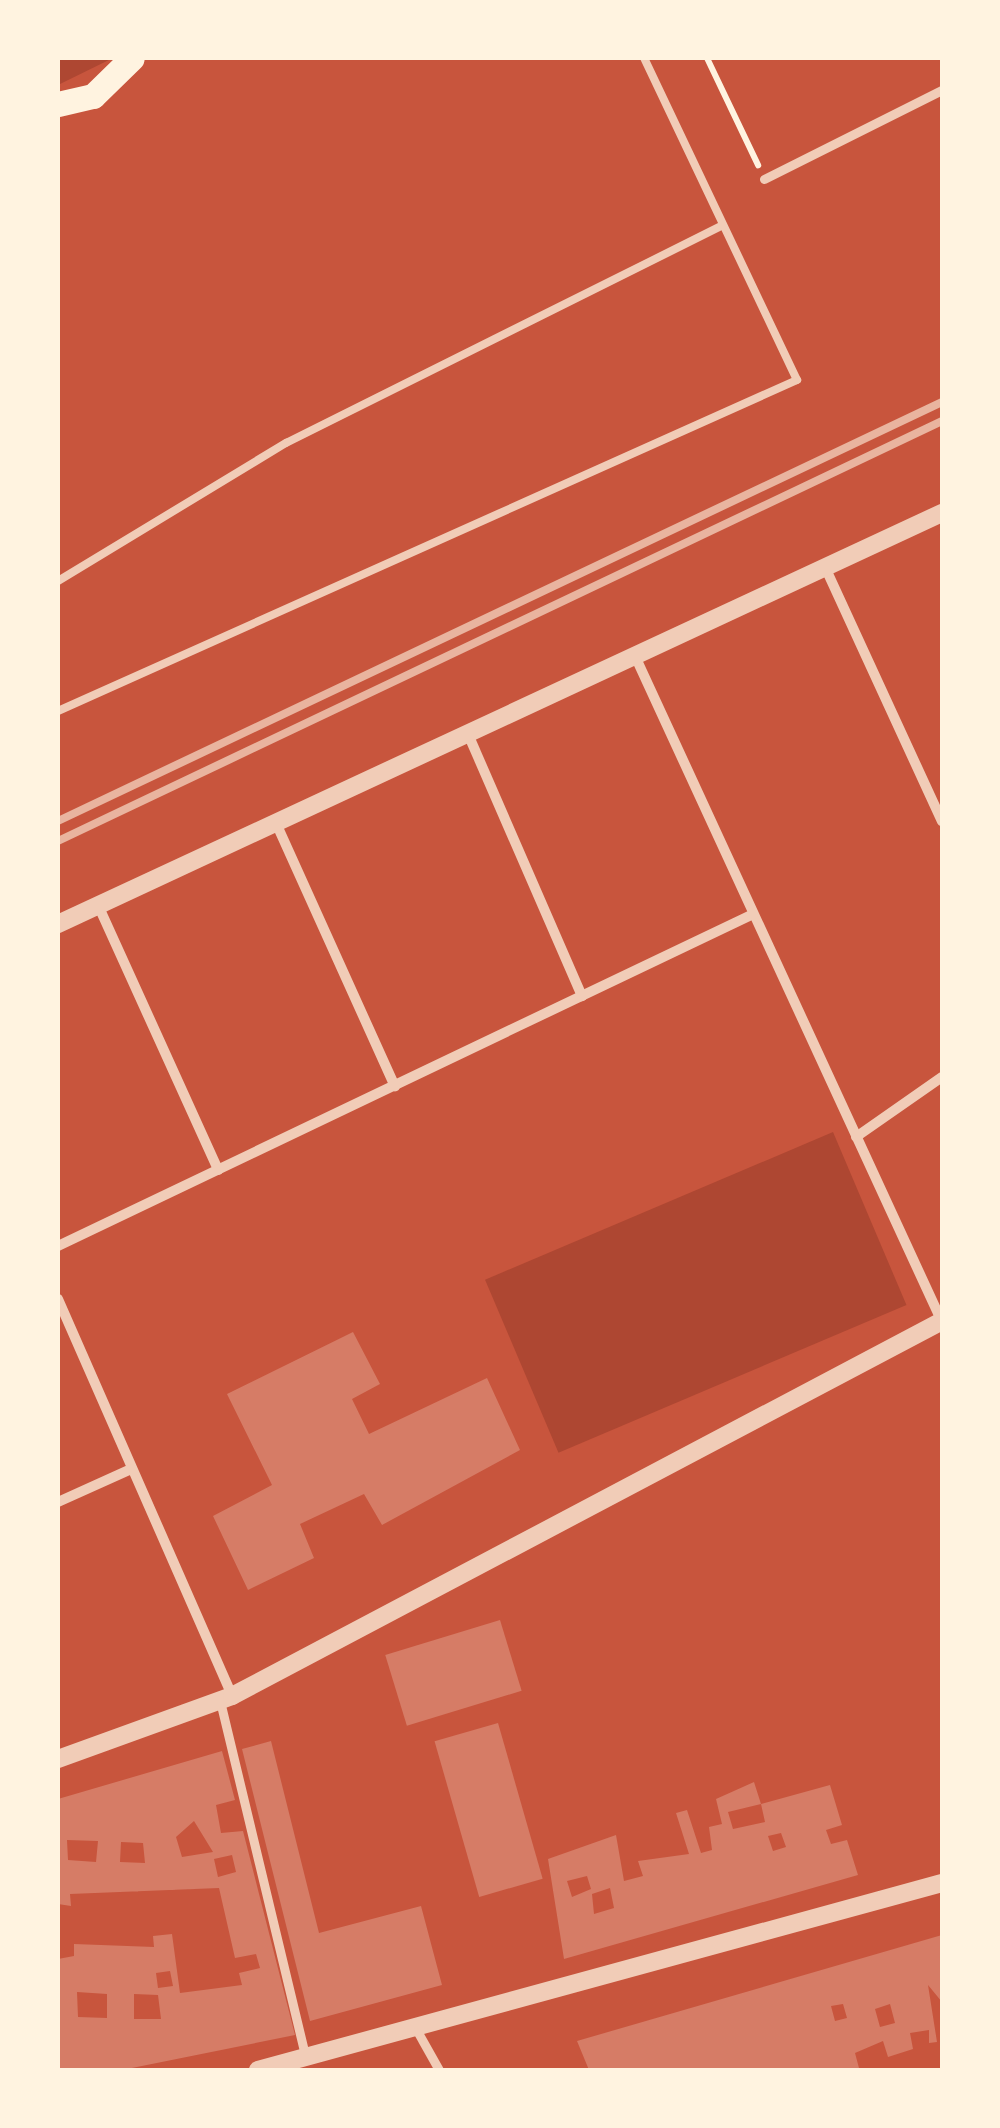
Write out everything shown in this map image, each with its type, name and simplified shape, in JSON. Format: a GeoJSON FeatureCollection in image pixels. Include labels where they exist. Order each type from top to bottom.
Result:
{"type":"FeatureCollection","features":[{"type":"Feature","properties":{"kind":"main road"},"geometry":{"type":"LineString","coordinates":[[58,104],[93,96],[132,58]]}},
{"type":"Feature","properties":{"kind":"street"},"geometry":{"type":"LineString","coordinates":[[764,179],[942,90]]}},
{"type":"Feature","properties":{"kind":"street"},"geometry":{"type":"LineString","coordinates":[[58,924],[942,512]]}},
{"type":"Feature","properties":{"kind":"street"},"geometry":{"type":"LineString","coordinates":[[825,568],[942,822]]}},
{"type":"Feature","properties":{"kind":"street"},"geometry":{"type":"LineString","coordinates":[[58,1759],[226,1699],[942,1321],[634,656]]}},
{"type":"Feature","properties":{"kind":"street"},"geometry":{"type":"LineString","coordinates":[[468,734],[582,996]]}},
{"type":"Feature","properties":{"kind":"street"},"geometry":{"type":"LineString","coordinates":[[276,823],[394,1086]]}},
{"type":"Feature","properties":{"kind":"street"},"geometry":{"type":"LineString","coordinates":[[98,905],[218,1170]]}},
{"type":"Feature","properties":{"kind":"street"},"geometry":{"type":"LineString","coordinates":[[58,1246],[753,914]]}},
{"type":"Feature","properties":{"kind":"street"},"geometry":{"type":"LineString","coordinates":[[856,1137],[942,1076]]}},
{"type":"Feature","properties":{"kind":"street"},"geometry":{"type":"LineString","coordinates":[[58,1299],[226,1699],[310,2064]]}},
{"type":"Feature","properties":{"kind":"street"},"geometry":{"type":"LineString","coordinates":[[58,1502],[131,1469]]}},
{"type":"Feature","properties":{"kind":"street"},"geometry":{"type":"LineString","coordinates":[[258,2070],[310,2064],[416,2029],[942,1884]]}},
{"type":"Feature","properties":{"kind":"street"},"geometry":{"type":"LineString","coordinates":[[416,2029],[440,2070]]}},
{"type":"Feature","properties":{"kind":"lane"},"geometry":{"type":"LineString","coordinates":[[58,711],[797,380],[644,58]]}},
{"type":"Feature","properties":{"kind":"lane"},"geometry":{"type":"LineString","coordinates":[[58,580],[286,443],[722,226]]}},
{"type":"Feature","properties":{"kind":"path"},"geometry":{"type":"LineString","coordinates":[[706,58],[764,179]]}},
{"type":"Feature","properties":{"kind":"shaded area"},"geometry":{"type":"Polygon","coordinates":[[[58,58],[113,58],[58,85],[58,58]]]}},
{"type":"Feature","properties":{"kind":"shaded area"},"geometry":{"type":"Polygon","coordinates":[[[833,1132],[906,1305],[559,1453],[485,1280],[833,1132]]]}},
{"type":"Feature","properties":{"kind":"building"},"geometry":{"type":"Polygon","coordinates":[[[353,1332],[380,1384],[352,1399],[369,1434],[487,1378],[520,1450],[382,1525],[364,1494],[300,1524],[314,1558],[248,1590],[213,1516],[272,1485],[227,1394],[353,1332]]]}},
{"type":"Feature","properties":{"kind":"building"},"geometry":{"type":"Polygon","coordinates":[[[500,1620],[522,1691],[407,1726],[385,1655],[500,1620]]]}},
{"type":"Feature","properties":{"kind":"building"},"geometry":{"type":"Polygon","coordinates":[[[498,1723],[543,1879],[479,1897],[435,1741],[498,1723]]]}},
{"type":"Feature","properties":{"kind":"building"},"geometry":{"type":"Polygon","coordinates":[[[271,1741],[319,1933],[421,1906],[442,1985],[310,2021],[242,1749],[271,1741]]]}},
{"type":"Feature","properties":{"kind":"building"},"geometry":{"type":"Polygon","coordinates":[[[222,1751],[235,1800],[216,1805],[221,1833],[243,1831],[295,2035],[122,2070],[58,2070],[58,1959],[74,1956],[74,1944],[154,1947],[153,1936],[172,1934],[180,1993],[242,1985],[239,1973],[260,1968],[256,1954],[235,1958],[219,1888],[70,1894],[71,1906],[58,1904],[58,1799],[222,1751]],[[194,1821],[176,1837],[182,1857],[213,1852],[194,1821]],[[67,1840],[68,1860],[96,1862],[98,1841],[67,1840]],[[121,1842],[120,1862],[145,1863],[143,1843],[121,1842]],[[232,1855],[214,1859],[218,1877],[236,1872],[232,1855]],[[170,1971],[156,1973],[158,1988],[173,1986],[170,1971]],[[77,1992],[78,2017],[107,2018],[107,1994],[77,1992]],[[134,1994],[134,2019],[161,2019],[158,1995],[134,1994]]]}},
{"type":"Feature","properties":{"kind":"building"},"geometry":{"type":"Polygon","coordinates":[[[754,1782],[761,1804],[830,1785],[842,1825],[826,1830],[831,1844],[847,1840],[858,1875],[564,1959],[548,1859],[616,1835],[624,1881],[643,1876],[638,1861],[689,1854],[676,1813],[687,1810],[701,1853],[712,1850],[709,1827],[722,1824],[716,1799],[754,1782]],[[761,1804],[728,1812],[733,1829],[765,1822],[761,1804]],[[781,1833],[768,1836],[773,1851],[786,1847],[781,1833]],[[587,1876],[567,1881],[572,1897],[591,1889],[587,1876]],[[610,1888],[592,1894],[594,1914],[614,1908],[610,1888]]]}},
{"type":"Feature","properties":{"kind":"building"},"geometry":{"type":"Polygon","coordinates":[[[942,1935],[942,2002],[928,1985],[937,2042],[929,2043],[929,2030],[910,2033],[913,2049],[888,2057],[883,2041],[855,2053],[859,2068],[589,2070],[577,2041],[942,1935]],[[843,2004],[831,2006],[835,2021],[847,2018],[843,2004]],[[890,2004],[875,2009],[880,2027],[895,2023],[890,2004]]]}},
{"type":"Feature","properties":{"kind":"railway"},"geometry":{"type":"LineString","coordinates":[[58,821],[942,402]]}},
{"type":"Feature","properties":{"kind":"railway"},"geometry":{"type":"LineString","coordinates":[[58,841],[942,421]]}}]}
